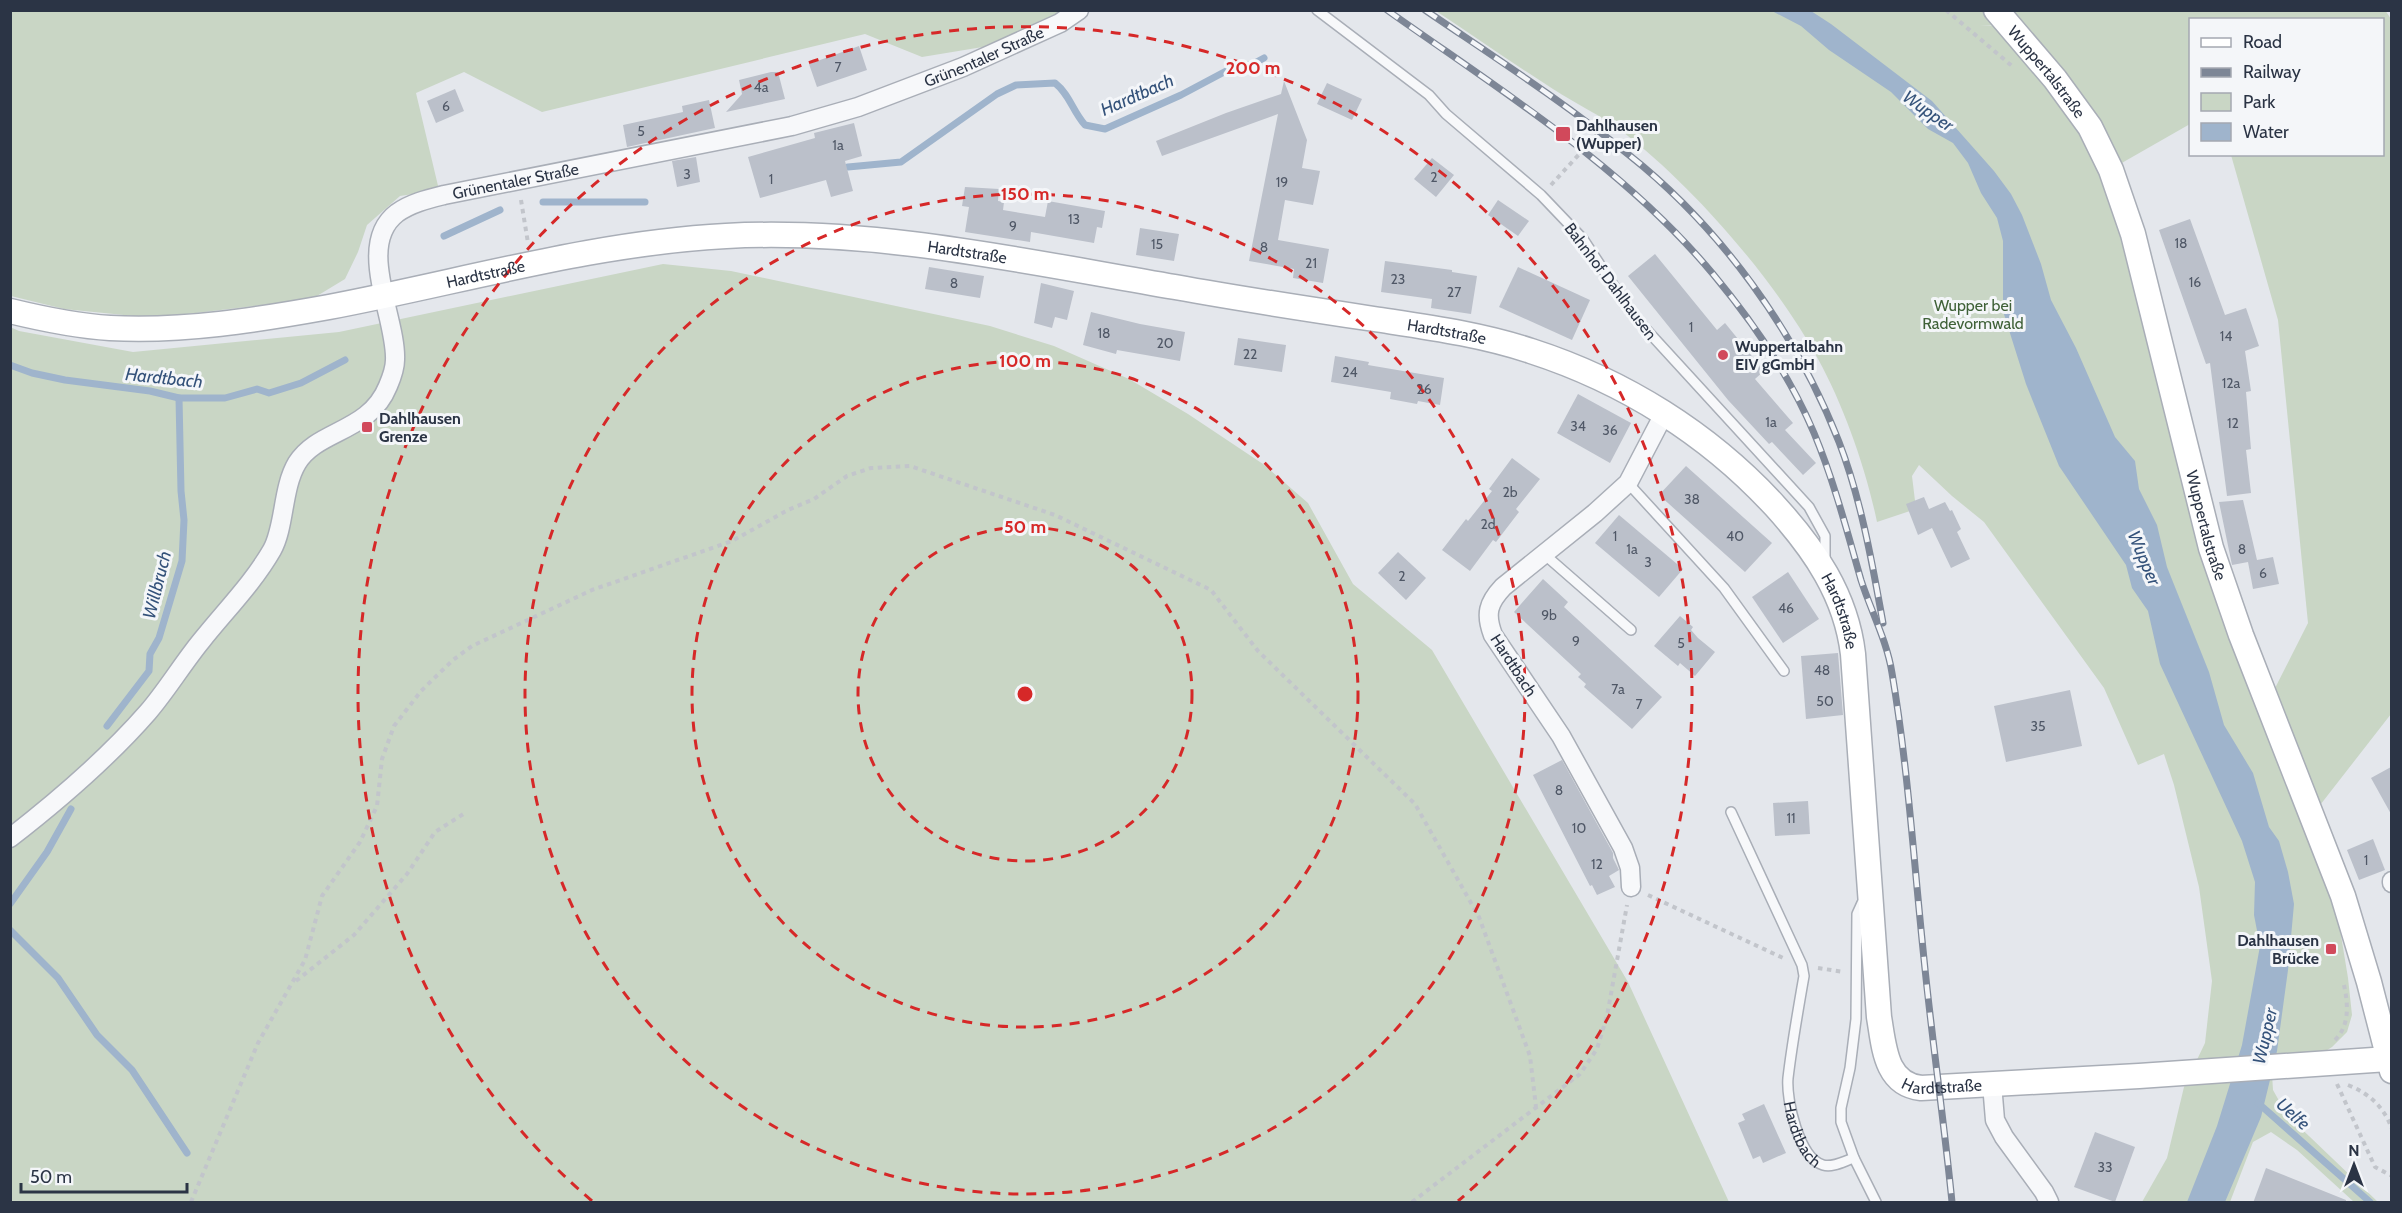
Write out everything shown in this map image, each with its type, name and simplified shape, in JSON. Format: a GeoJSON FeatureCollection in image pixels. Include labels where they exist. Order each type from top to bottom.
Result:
{"type":"FeatureCollection","features":[{"type":"Feature","properties":{"kind":"main road","name":"Wuppertalstraße"},"geometry":{"type":"LineString","coordinates":[[1996,10],[2055,79],[2090,127],[2111,170],[2133,234],[2202,514],[2220,577],[2343,896],[2369,982],[2390,1065]]}},
{"type":"Feature","properties":{"kind":"main road","name":"Hardtstraße"},"geometry":{"type":"LineString","coordinates":[[384,296],[532,264],[633,247],[723,236],[798,235],[924,246],[1252,301],[1435,328],[1527,349],[1587,372],[1665,412],[1729,462],[1764,494],[1801,537],[1824,568],[1843,606],[1851,632],[1879,1017],[1886,1054],[1893,1071],[1904,1083],[1915,1087],[2320,1064],[2390,1065]]}},
{"type":"Feature","properties":{"kind":"main road"},"geometry":{"type":"LineString","coordinates":[[10,311],[73,324],[107,328],[156,328],[256,319],[384,296]]}},
{"type":"Feature","properties":{"kind":"street","name":"Grünentaler Straße"},"geometry":{"type":"LineString","coordinates":[[10,838],[58,800],[149,711],[187,658],[257,575],[274,547],[286,492],[297,462],[328,437],[362,420],[384,397],[395,361],[384,296],[380,238],[387,223],[398,213],[433,198],[792,126],[858,107],[963,68],[1060,22],[1078,10]]}},
{"type":"Feature","properties":{"kind":"street","name":"Hardtbach"},"geometry":{"type":"LineString","coordinates":[[1631,887],[1630,868],[1623,848],[1561,736],[1501,647],[1488,621],[1488,610],[1494,597],[1503,586],[1628,483],[1665,412]]}},
{"type":"Feature","properties":{"kind":"street","name":"Hardtstraße"},"geometry":{"type":"LineString","coordinates":[[1992,1084],[1995,1120],[2004,1137],[2044,1192],[2049,1203]]}},
{"type":"Feature","properties":{"kind":"lane","name":"Bahnhof Dahlhausen"},"geometry":{"type":"LineString","coordinates":[[1317,10],[1429,95],[1446,114],[1541,195],[1583,239],[1633,315],[1809,507],[1825,536],[1824,568]]}},
{"type":"Feature","properties":{"kind":"lane"},"geometry":{"type":"LineString","coordinates":[[1628,483],[1724,588],[1784,671]]}},
{"type":"Feature","properties":{"kind":"lane"},"geometry":{"type":"LineString","coordinates":[[1544,554],[1631,630]]}},
{"type":"Feature","properties":{"kind":"lane","name":"Hardtbach"},"geometry":{"type":"LineString","coordinates":[[1731,812],[1802,965],[1803,976],[1788,1080],[1796,1126],[1802,1143],[1813,1159],[1823,1165],[1835,1165],[1854,1158],[1842,1122],[1840,1108],[1850,1068],[1856,1020],[1857,914],[1862,903],[1871,899]]}},
{"type":"Feature","properties":{"kind":"lane"},"geometry":{"type":"LineString","coordinates":[[1854,1158],[1876,1203]]}},
{"type":"Feature","properties":{"kind":"path"},"geometry":{"type":"LineString","coordinates":[[1541,195],[1605,126]]}},
{"type":"Feature","properties":{"kind":"path"},"geometry":{"type":"LineString","coordinates":[[518,181],[532,264]]}},
{"type":"Feature","properties":{"kind":"path"},"geometry":{"type":"LineString","coordinates":[[191,1203],[258,1043],[305,960],[322,896],[360,842],[376,806],[382,759],[394,726],[421,691],[453,660],[472,646],[592,590],[732,541],[814,499],[847,476],[872,468],[910,466],[1055,515],[1211,590],[1258,651],[1415,804],[1479,917],[1530,1056],[1536,1107]]}},
{"type":"Feature","properties":{"kind":"path"},"geometry":{"type":"LineString","coordinates":[[293,983],[354,935],[407,874],[435,832],[465,813]]}},
{"type":"Feature","properties":{"kind":"path"},"geometry":{"type":"LineString","coordinates":[[1412,1203],[1580,1074],[1597,1049],[1607,1016],[1631,887],[1796,965],[1856,974]]}},
{"type":"Feature","properties":{"kind":"path"},"geometry":{"type":"LineString","coordinates":[[2331,1042],[2338,1038],[2347,1020],[2347,1003],[2343,983]]}},
{"type":"Feature","properties":{"kind":"path"},"geometry":{"type":"LineString","coordinates":[[2391,1129],[2376,1101],[2359,1090],[2336,1081],[2375,1167],[2391,1176]]}},
{"type":"Feature","properties":{"kind":"green space"},"geometry":{"type":"Polygon","coordinates":[[[2385,10],[2391,19],[2391,714],[2317,809],[2271,696],[2308,623],[2278,320],[2231,156],[2384,156],[2384,18],[2189,18],[2189,125],[2120,164],[2002,11],[2385,10]]]}},
{"type":"Feature","properties":{"kind":"green space"},"geometry":{"type":"Polygon","coordinates":[[[11,11],[1073,11],[1007,43],[922,57],[865,34],[542,112],[464,72],[416,93],[439,190],[400,196],[367,225],[358,252],[345,279],[312,299],[154,318],[64,309],[11,296],[11,11]]]}},
{"type":"Feature","properties":{"kind":"green space","name":"Wupper bei Radevormwald"},"geometry":{"type":"Polygon","coordinates":[[[1436,11],[1990,11],[2004,25],[1980,26],[2005,26],[2064,91],[2105,171],[2174,429],[2302,799],[2339,923],[2352,1015],[2347,1032],[2321,1054],[2271,1058],[2273,1090],[2287,1115],[2378,1202],[2354,1202],[2297,1150],[2271,1132],[2253,1142],[2230,1202],[2142,1202],[2167,1158],[2184,1087],[2205,1043],[2212,981],[2199,887],[2164,754],[2138,765],[2104,688],[1984,522],[1919,465],[1912,476],[1916,509],[1877,522],[1853,438],[1828,377],[1779,298],[1705,207],[1650,154],[1623,132],[1538,80],[1436,11]]]}},
{"type":"Feature","properties":{"kind":"green space"},"geometry":{"type":"Polygon","coordinates":[[[663,264],[731,271],[990,326],[1054,346],[1129,379],[1188,414],[1263,464],[1308,503],[1353,584],[1432,650],[1628,982],[1729,1202],[11,1202],[10,327],[19,331],[133,352],[339,332],[663,264]]]}},
{"type":"Feature","properties":{"kind":"water","name":"Wupper"},"geometry":{"type":"Polygon","coordinates":[[[1772,11],[1811,11],[1831,24],[1932,101],[1994,171],[2011,194],[2022,215],[2041,264],[2051,300],[2076,348],[2115,437],[2135,461],[2139,489],[2157,525],[2167,567],[2209,672],[2224,725],[2253,773],[2269,827],[2279,841],[2294,904],[2277,1051],[2261,1117],[2225,1202],[2187,1202],[2217,1126],[2242,1045],[2260,946],[2254,915],[2255,882],[2242,841],[2160,664],[2148,611],[2132,588],[2126,565],[2059,466],[2026,384],[2003,311],[2003,241],[1997,218],[1981,193],[1968,163],[1953,143],[1928,129],[1891,92],[1829,50],[1801,26],[1772,11]]]}},
{"type":"Feature","properties":{"kind":"building"},"geometry":{"type":"Polygon","coordinates":[[[859,46],[867,70],[817,87],[809,64],[859,46]]]}},
{"type":"Feature","properties":{"kind":"building"},"geometry":{"type":"Polygon","coordinates":[[[778,72],[785,99],[726,112],[742,94],[739,80],[778,72]]]}},
{"type":"Feature","properties":{"kind":"building"},"geometry":{"type":"Polygon","coordinates":[[[1284,81],[1307,140],[1302,168],[1320,171],[1313,205],[1285,200],[1278,240],[1329,249],[1323,283],[1293,278],[1294,269],[1249,261],[1278,114],[1162,156],[1156,141],[1281,94],[1284,81]]]}},
{"type":"Feature","properties":{"kind":"building"},"geometry":{"type":"Polygon","coordinates":[[[1327,83],[1362,99],[1352,120],[1317,104],[1327,83]]]}},
{"type":"Feature","properties":{"kind":"building"},"geometry":{"type":"Polygon","coordinates":[[[455,89],[464,111],[436,123],[427,101],[455,89]]]}},
{"type":"Feature","properties":{"kind":"building"},"geometry":{"type":"Polygon","coordinates":[[[709,100],[715,128],[627,147],[623,125],[683,112],[682,106],[709,100]]]}},
{"type":"Feature","properties":{"kind":"building"},"geometry":{"type":"Polygon","coordinates":[[[854,123],[862,156],[845,161],[853,191],[831,197],[826,180],[760,198],[748,157],[815,138],[814,133],[854,123]]]}},
{"type":"Feature","properties":{"kind":"building"},"geometry":{"type":"Polygon","coordinates":[[[696,157],[700,182],[677,187],[672,161],[696,157]]]}},
{"type":"Feature","properties":{"kind":"building"},"geometry":{"type":"Polygon","coordinates":[[[1432,158],[1454,175],[1436,197],[1414,179],[1432,158]]]}},
{"type":"Feature","properties":{"kind":"building"},"geometry":{"type":"Polygon","coordinates":[[[965,187],[999,189],[998,201],[1004,202],[1003,210],[1045,217],[1048,201],[1105,211],[1102,228],[1097,227],[1094,243],[1031,232],[1030,242],[965,232],[969,207],[962,206],[965,187]]]}},
{"type":"Feature","properties":{"kind":"building"},"geometry":{"type":"Polygon","coordinates":[[[1498,200],[1529,221],[1518,236],[1488,215],[1498,200]]]}},
{"type":"Feature","properties":{"kind":"building"},"geometry":{"type":"Polygon","coordinates":[[[2190,219],[2225,315],[2246,308],[2259,346],[2245,351],[2251,391],[2246,392],[2251,449],[2246,450],[2251,493],[2227,496],[2210,363],[2206,364],[2159,230],[2190,219]]]}},
{"type":"Feature","properties":{"kind":"building"},"geometry":{"type":"Polygon","coordinates":[[[1140,228],[1179,234],[1174,261],[1136,255],[1140,228]]]}},
{"type":"Feature","properties":{"kind":"building"},"geometry":{"type":"Polygon","coordinates":[[[1655,254],[1717,330],[1725,323],[1764,371],[1755,379],[1793,423],[1785,430],[1816,463],[1803,475],[1772,442],[1769,444],[1728,400],[1628,276],[1655,254]]]}},
{"type":"Feature","properties":{"kind":"building"},"geometry":{"type":"Polygon","coordinates":[[[1385,261],[1452,270],[1452,272],[1477,276],[1471,314],[1431,308],[1432,299],[1381,292],[1385,261]]]}},
{"type":"Feature","properties":{"kind":"building"},"geometry":{"type":"Polygon","coordinates":[[[929,267],[984,276],[980,298],[925,289],[929,267]]]}},
{"type":"Feature","properties":{"kind":"building"},"geometry":{"type":"Polygon","coordinates":[[[1518,267],[1590,300],[1572,340],[1499,307],[1518,267]]]}},
{"type":"Feature","properties":{"kind":"building"},"geometry":{"type":"Polygon","coordinates":[[[1041,283],[1074,291],[1067,320],[1055,317],[1052,328],[1034,323],[1041,283]]]}},
{"type":"Feature","properties":{"kind":"building"},"geometry":{"type":"Polygon","coordinates":[[[1091,312],[1185,332],[1180,361],[1117,350],[1116,354],[1083,345],[1091,312]]]}},
{"type":"Feature","properties":{"kind":"building"},"geometry":{"type":"Polygon","coordinates":[[[1238,338],[1286,345],[1282,372],[1234,365],[1238,338]]]}},
{"type":"Feature","properties":{"kind":"building"},"geometry":{"type":"Polygon","coordinates":[[[1335,356],[1369,362],[1368,365],[1444,378],[1440,405],[1390,399],[1391,392],[1331,382],[1335,356]]]}},
{"type":"Feature","properties":{"kind":"building"},"geometry":{"type":"Polygon","coordinates":[[[1578,394],[1631,423],[1610,463],[1557,433],[1578,394]]]}},
{"type":"Feature","properties":{"kind":"building"},"geometry":{"type":"Polygon","coordinates":[[[1512,458],[1540,479],[1516,509],[1519,512],[1496,542],[1493,540],[1470,571],[1442,550],[1492,491],[1489,489],[1512,458]]]}},
{"type":"Feature","properties":{"kind":"building"},"geometry":{"type":"Polygon","coordinates":[[[1686,466],[1772,543],[1745,572],[1659,495],[1686,466]]]}},
{"type":"Feature","properties":{"kind":"building"},"geometry":{"type":"Polygon","coordinates":[[[1924,497],[1929,509],[1945,502],[1950,511],[1952,510],[1961,529],[1957,532],[1970,559],[1951,568],[1932,528],[1918,535],[1906,504],[1924,497]]]}},
{"type":"Feature","properties":{"kind":"building"},"geometry":{"type":"Polygon","coordinates":[[[2243,500],[2257,560],[2273,557],[2279,584],[2253,589],[2248,562],[2232,565],[2219,502],[2243,500]]]}},
{"type":"Feature","properties":{"kind":"building"},"geometry":{"type":"Polygon","coordinates":[[[1619,515],[1683,569],[1659,597],[1595,543],[1619,515]]]}},
{"type":"Feature","properties":{"kind":"building"},"geometry":{"type":"Polygon","coordinates":[[[1398,552],[1426,578],[1406,600],[1378,573],[1398,552]]]}},
{"type":"Feature","properties":{"kind":"building"},"geometry":{"type":"Polygon","coordinates":[[[1788,572],[1819,619],[1783,643],[1752,597],[1788,572]]]}},
{"type":"Feature","properties":{"kind":"building"},"geometry":{"type":"Polygon","coordinates":[[[1543,579],[1568,602],[1564,607],[1662,697],[1632,729],[1584,687],[1586,684],[1578,677],[1581,674],[1514,612],[1543,579]]]}},
{"type":"Feature","properties":{"kind":"building"},"geometry":{"type":"Polygon","coordinates":[[[1680,616],[1693,627],[1691,630],[1698,638],[1715,652],[1695,676],[1680,663],[1678,666],[1654,646],[1680,616]]]}},
{"type":"Feature","properties":{"kind":"building"},"geometry":{"type":"Polygon","coordinates":[[[1838,653],[1843,715],[1806,719],[1801,656],[1838,653]]]}},
{"type":"Feature","properties":{"kind":"building"},"geometry":{"type":"Polygon","coordinates":[[[2070,690],[2082,746],[2006,762],[1994,706],[2070,690]]]}},
{"type":"Feature","properties":{"kind":"building"},"geometry":{"type":"Polygon","coordinates":[[[1562,760],[1613,853],[1619,870],[1609,876],[1615,887],[1597,895],[1592,885],[1590,886],[1533,775],[1562,760]]]}},
{"type":"Feature","properties":{"kind":"building"},"geometry":{"type":"Polygon","coordinates":[[[2391,767],[2391,814],[2371,778],[2391,767]]]}},
{"type":"Feature","properties":{"kind":"building"},"geometry":{"type":"Polygon","coordinates":[[[1808,801],[1810,834],[1775,836],[1773,803],[1808,801]]]}},
{"type":"Feature","properties":{"kind":"building"},"geometry":{"type":"Polygon","coordinates":[[[2373,839],[2385,870],[2359,880],[2347,850],[2373,839]]]}},
{"type":"Feature","properties":{"kind":"building"},"geometry":{"type":"Polygon","coordinates":[[[1764,1104],[1786,1153],[1763,1163],[1760,1156],[1753,1159],[1738,1123],[1745,1120],[1742,1114],[1764,1104]]]}},
{"type":"Feature","properties":{"kind":"building"},"geometry":{"type":"Polygon","coordinates":[[[2095,1132],[2135,1147],[2115,1202],[2074,1187],[2095,1132]]]}},
{"type":"Feature","properties":{"kind":"building"},"geometry":{"type":"Polygon","coordinates":[[[2266,1168],[2346,1200],[2346,1203],[2253,1203],[2266,1168]]]}},
{"type":"Feature","properties":{"kind":"waterway","name":"Hardtbach"},"geometry":{"type":"LineString","coordinates":[[848,167],[901,162],[997,94],[1016,85],[1055,83],[1085,125],[1105,129],[1181,95],[1228,70],[1253,64],[1264,58]]}},
{"type":"Feature","properties":{"kind":"waterway","name":"Hardtbach"},"geometry":{"type":"LineString","coordinates":[[543,202],[645,202]]}},
{"type":"Feature","properties":{"kind":"waterway","name":"Hardtbach"},"geometry":{"type":"LineString","coordinates":[[444,236],[500,210]]}},
{"type":"Feature","properties":{"kind":"waterway","name":"Hardtbach"},"geometry":{"type":"LineString","coordinates":[[10,365],[32,373],[65,380],[150,391],[179,398],[225,398],[257,389],[269,393],[301,383],[345,360]]}},
{"type":"Feature","properties":{"kind":"waterway","name":"Willbruch"},"geometry":{"type":"LineString","coordinates":[[107,726],[149,671],[150,654],[159,638],[182,561],[184,520],[181,491],[179,398]]}},
{"type":"Feature","properties":{"kind":"waterway","name":"Willbruch"},"geometry":{"type":"LineString","coordinates":[[10,904],[47,852],[71,809]]}},
{"type":"Feature","properties":{"kind":"waterway"},"geometry":{"type":"LineString","coordinates":[[10,930],[58,978],[97,1035],[132,1070],[187,1153]]}},
{"type":"Feature","properties":{"kind":"waterway","name":"Uelfe"},"geometry":{"type":"LineString","coordinates":[[2258,1103],[2370,1202]]}},
{"type":"Feature","properties":{"kind":"railway"},"geometry":{"type":"LineString","coordinates":[[1387,10],[1559,132],[1600,164],[1678,235],[1728,292],[1770,350],[1794,391],[1814,433],[1834,488],[1861,580],[1890,661],[1907,780],[1927,989],[1952,1202]]}},
{"type":"Feature","properties":{"kind":"railway"},"geometry":{"type":"LineString","coordinates":[[1425,10],[1554,98],[1629,155],[1695,215],[1752,285],[1778,322],[1801,361],[1839,442],[1860,508],[1883,623]]}},
{"type":"Feature","properties":{"kind":"place","name":"Dahlhausen (Wupper)"},"geometry":{"type":"Point","coordinates":[1563,134]}},
{"type":"Feature","properties":{"kind":"place","name":"Wuppertalbahn EIV gGmbH"},"geometry":{"type":"Point","coordinates":[1723,355]}},
{"type":"Feature","properties":{"kind":"place","name":"Dahlhausen Grenze"},"geometry":{"type":"Point","coordinates":[367,427]}},
{"type":"Feature","properties":{"kind":"place","name":"Dahlhausen Brücke"},"geometry":{"type":"Point","coordinates":[2331,949]}}]}
